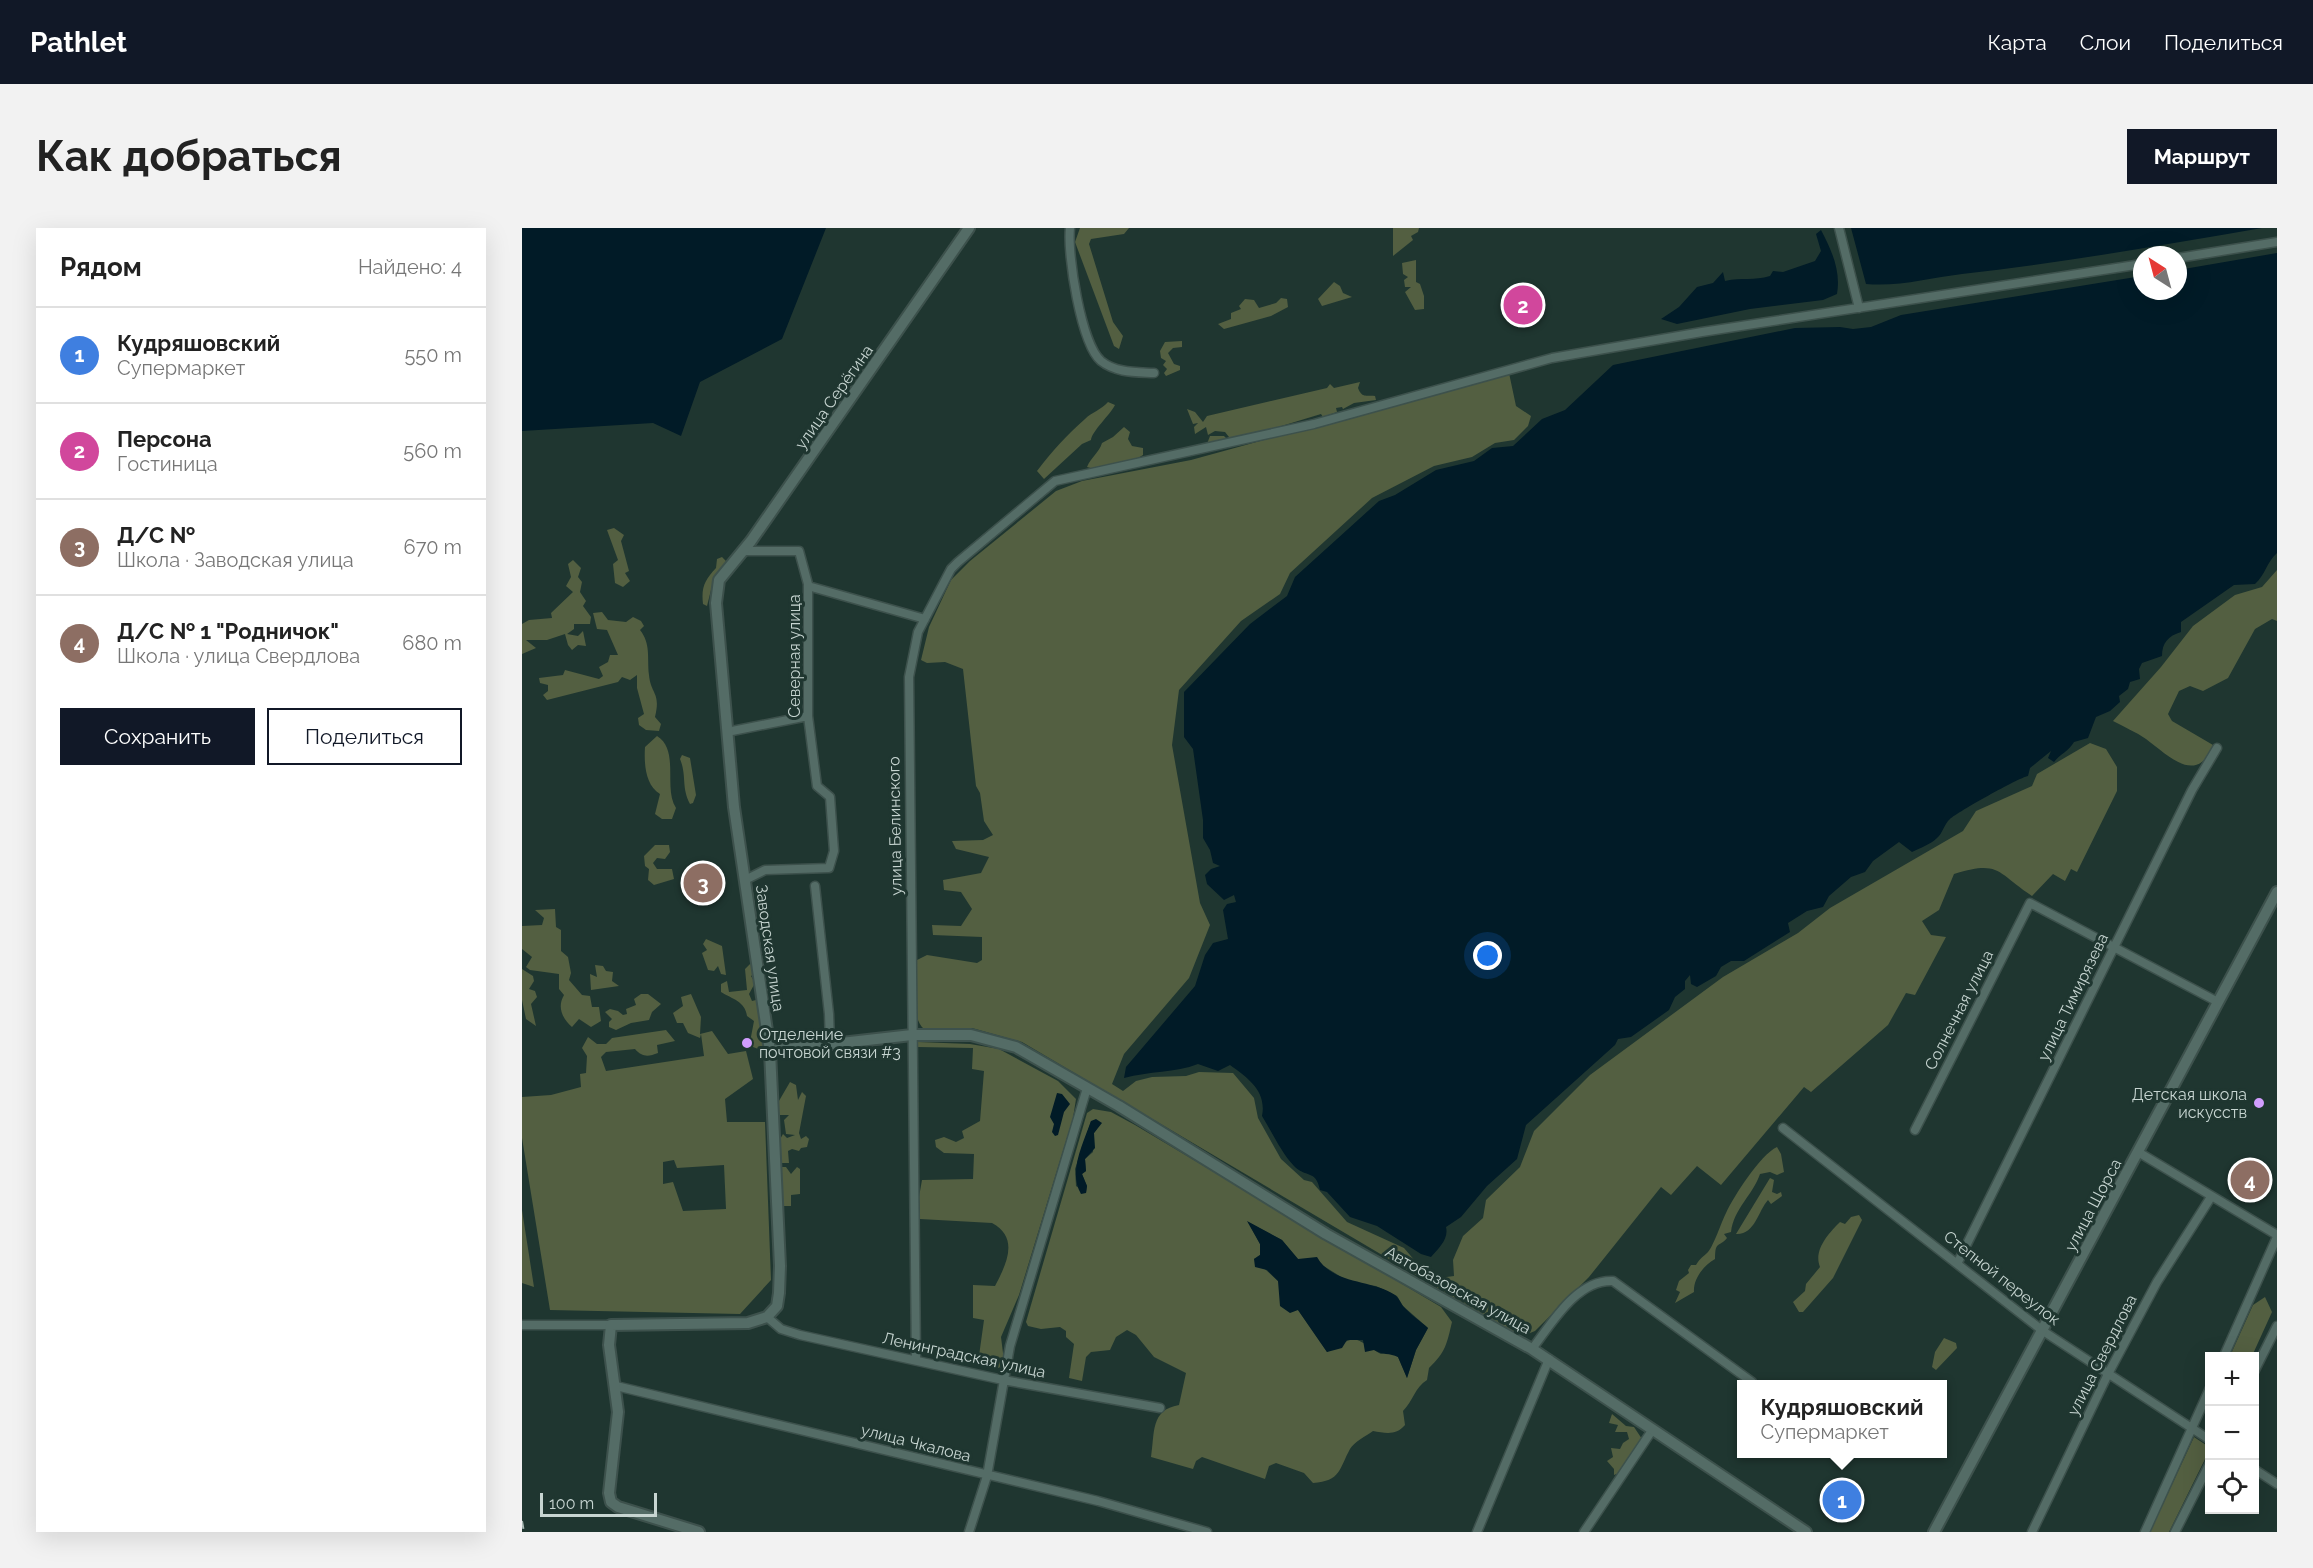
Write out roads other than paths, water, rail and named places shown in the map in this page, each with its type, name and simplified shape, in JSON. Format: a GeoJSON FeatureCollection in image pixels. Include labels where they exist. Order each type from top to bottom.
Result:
{"type":"FeatureCollection","features":[{"type":"Feature","properties":{"kind":"street","name":"улица Серёгина"},"geometry":{"type":"LineString","coordinates":[[719,580],[743,551],[969,228]]}},
{"type":"Feature","properties":{"kind":"street"},"geometry":{"type":"LineString","coordinates":[[1070,228],[1078,309],[1090,344],[1101,360],[1120,371],[1154,374]]}},
{"type":"Feature","properties":{"kind":"street"},"geometry":{"type":"LineString","coordinates":[[1839,228],[1859,308]]}},
{"type":"Feature","properties":{"kind":"street"},"geometry":{"type":"LineString","coordinates":[[2187,257],[2277,242]]}},
{"type":"Feature","properties":{"kind":"street","name":"улица Белинского"},"geometry":{"type":"LineString","coordinates":[[916,1360],[909,677],[918,632],[951,569],[1055,482],[1314,424],[1552,358],[2133,265]]}},
{"type":"Feature","properties":{"kind":"street","name":"Северная улица"},"geometry":{"type":"LineString","coordinates":[[743,551],[800,551],[808,586],[808,716],[818,786],[830,797],[834,851],[829,868],[765,870],[745,880]]}},
{"type":"Feature","properties":{"kind":"street","name":"Заводская улица"},"geometry":{"type":"LineString","coordinates":[[719,580],[716,603],[727,732],[745,880],[770,1051],[780,1266],[777,1306],[767,1317]]}},
{"type":"Feature","properties":{"kind":"street"},"geometry":{"type":"LineString","coordinates":[[808,586],[925,619]]}},
{"type":"Feature","properties":{"kind":"street"},"geometry":{"type":"LineString","coordinates":[[727,732],[808,716]]}},
{"type":"Feature","properties":{"kind":"street","name":"улица Тимирязева"},"geometry":{"type":"LineString","coordinates":[[1958,1262],[2192,790],[2217,747]]}},
{"type":"Feature","properties":{"kind":"street"},"geometry":{"type":"LineString","coordinates":[[815,886],[829,1014],[830,1044]]}},
{"type":"Feature","properties":{"kind":"street","name":"улица Щорса"},"geometry":{"type":"LineString","coordinates":[[1934,1532],[2277,892]]}},
{"type":"Feature","properties":{"kind":"street","name":"Солнечная улица"},"geometry":{"type":"LineString","coordinates":[[1915,1130],[2030,903],[2115,946]]}},
{"type":"Feature","properties":{"kind":"street"},"geometry":{"type":"LineString","coordinates":[[2115,946],[2218,1002]]}},
{"type":"Feature","properties":{"kind":"street"},"geometry":{"type":"LineString","coordinates":[[770,1051],[912,1035],[971,1035],[1016,1047],[1087,1088],[1010,1346],[987,1476],[969,1532]]}},
{"type":"Feature","properties":{"kind":"street","name":"Автобазовская улица"},"geometry":{"type":"LineString","coordinates":[[1087,1088],[1326,1234],[1532,1348],[1806,1532]]}},
{"type":"Feature","properties":{"kind":"street","name":"Степной переулок"},"geometry":{"type":"LineString","coordinates":[[1783,1128],[1958,1262],[2043,1331],[2205,1437]]}},
{"type":"Feature","properties":{"kind":"street"},"geometry":{"type":"LineString","coordinates":[[2138,1152],[2277,1236],[2226,1352]]}},
{"type":"Feature","properties":{"kind":"street","name":"улица Свердлова"},"geometry":{"type":"LineString","coordinates":[[2032,1532],[2108,1374],[2157,1282],[2211,1197]]}},
{"type":"Feature","properties":{"kind":"street"},"geometry":{"type":"LineString","coordinates":[[1532,1348],[1560,1313],[1591,1283],[1613,1281],[1749,1380]]}},
{"type":"Feature","properties":{"kind":"street"},"geometry":{"type":"LineString","coordinates":[[522,1325],[748,1323],[767,1317]]}},
{"type":"Feature","properties":{"kind":"street","name":"Ленинградская улица"},"geometry":{"type":"LineString","coordinates":[[767,1317],[782,1329],[800,1335],[1003,1380],[1160,1408]]}},
{"type":"Feature","properties":{"kind":"street"},"geometry":{"type":"LineString","coordinates":[[611,1325],[609,1345],[616,1386],[617,1436],[609,1493],[611,1502],[618,1507],[699,1532]]}},
{"type":"Feature","properties":{"kind":"street"},"geometry":{"type":"LineString","coordinates":[[2259,1362],[2277,1326]]}},
{"type":"Feature","properties":{"kind":"street"},"geometry":{"type":"LineString","coordinates":[[1477,1532],[1549,1359]]}},
{"type":"Feature","properties":{"kind":"street","name":"улица Чкалова"},"geometry":{"type":"LineString","coordinates":[[616,1386],[1098,1501],[1207,1532]]}},
{"type":"Feature","properties":{"kind":"street"},"geometry":{"type":"LineString","coordinates":[[2145,1532],[2205,1399]]}},
{"type":"Feature","properties":{"kind":"street"},"geometry":{"type":"LineString","coordinates":[[1584,1532],[1653,1429]]}},
{"type":"Feature","properties":{"kind":"street"},"geometry":{"type":"LineString","coordinates":[[2259,1472],[2277,1484]]}},
{"type":"Feature","properties":{"kind":"street"},"geometry":{"type":"LineString","coordinates":[[2175,1532],[2205,1473]]}},
{"type":"Feature","properties":{"kind":"water"},"geometry":{"type":"Polygon","coordinates":[[[522,228],[826,228],[782,339],[700,382],[681,436],[653,423],[522,431],[522,228]]]}},
{"type":"Feature","properties":{"kind":"water"},"geometry":{"type":"Polygon","coordinates":[[[1851,228],[2262,228],[2156,246],[2133,246],[2133,250],[2000,270],[1902,283],[1866,284],[1851,228]]]}},
{"type":"Feature","properties":{"kind":"water"},"geometry":{"type":"Polygon","coordinates":[[[1821,230],[1835,261],[1838,277],[1837,294],[1823,300],[1750,309],[1677,324],[1661,319],[1679,307],[1697,287],[1713,283],[1723,272],[1725,281],[1759,278],[1770,276],[1773,271],[1783,272],[1815,261],[1821,251],[1816,234],[1821,230]]]}},
{"type":"Feature","properties":{"kind":"water"},"geometry":{"type":"Polygon","coordinates":[[[2277,253],[2277,553],[2259,580],[2255,584],[2234,585],[2181,622],[2181,632],[2167,641],[2163,647],[2162,656],[2142,663],[2139,669],[2140,679],[2130,682],[2128,689],[2119,696],[2120,702],[2110,711],[2096,717],[2088,738],[2074,742],[2054,762],[2048,758],[2051,751],[2030,768],[2028,776],[1950,819],[1939,836],[1925,846],[1912,852],[1899,842],[1873,861],[1865,872],[1851,877],[1829,896],[1823,907],[1807,911],[1788,923],[1790,932],[1744,961],[1731,961],[1721,967],[1716,976],[1697,987],[1691,984],[1690,975],[1685,981],[1685,989],[1675,997],[1669,1010],[1631,1037],[1618,1039],[1615,1045],[1526,1125],[1517,1159],[1487,1186],[1461,1217],[1446,1227],[1445,1239],[1431,1257],[1421,1254],[1377,1226],[1350,1217],[1327,1192],[1320,1190],[1313,1176],[1298,1170],[1281,1148],[1262,1116],[1262,1099],[1259,1092],[1249,1080],[1230,1065],[1218,1071],[1198,1064],[1124,1078],[1126,1067],[1195,986],[1205,955],[1213,943],[1228,939],[1223,910],[1227,904],[1236,902],[1234,895],[1224,900],[1207,884],[1205,875],[1211,869],[1220,866],[1213,863],[1210,850],[1203,838],[1203,820],[1193,749],[1184,737],[1184,692],[1250,624],[1287,596],[1295,577],[1379,501],[1395,495],[1436,470],[1474,461],[1492,448],[1513,446],[1542,419],[1565,410],[1613,365],[1795,328],[1871,327],[1901,315],[2133,277],[2133,300],[2187,300],[2187,268],[2277,253]]]}},
{"type":"Feature","properties":{"kind":"water"},"geometry":{"type":"Polygon","coordinates":[[[1057,1093],[1062,1094],[1070,1104],[1064,1112],[1058,1135],[1055,1136],[1052,1132],[1054,1124],[1050,1117],[1057,1093]]]}},
{"type":"Feature","properties":{"kind":"water"},"geometry":{"type":"Polygon","coordinates":[[[1096,1119],[1102,1123],[1094,1133],[1095,1148],[1085,1159],[1086,1171],[1082,1174],[1087,1186],[1086,1193],[1081,1194],[1077,1185],[1076,1167],[1091,1121],[1096,1119]]]}},
{"type":"Feature","properties":{"kind":"water"},"geometry":{"type":"Polygon","coordinates":[[[1247,1221],[1282,1240],[1298,1259],[1317,1257],[1324,1266],[1342,1277],[1375,1286],[1396,1296],[1406,1309],[1428,1328],[1416,1350],[1407,1378],[1398,1357],[1374,1350],[1365,1352],[1363,1340],[1347,1340],[1342,1348],[1327,1352],[1298,1310],[1290,1313],[1280,1306],[1278,1281],[1267,1270],[1255,1267],[1254,1259],[1260,1255],[1260,1244],[1247,1221]]]}},
{"type":"Feature","properties":{"kind":"railway"},"geometry":{"type":"LineString","coordinates":[[522,1521],[524,1532]]}},
{"type":"Feature","properties":{"kind":"place","name":"Персона"},"geometry":{"type":"Point","coordinates":[1523,305]}},
{"type":"Feature","properties":{"kind":"place","name":"Д/С №"},"geometry":{"type":"Point","coordinates":[703,883]}},
{"type":"Feature","properties":{"kind":"place","name":"Отделение почтовой связи #3"},"geometry":{"type":"Point","coordinates":[747,1043]}},
{"type":"Feature","properties":{"kind":"place","name":"Детская школа искусств"},"geometry":{"type":"Point","coordinates":[2259,1103]}},
{"type":"Feature","properties":{"kind":"place","name":"Д/С № 1 \"Родничок\""},"geometry":{"type":"Point","coordinates":[2250,1180]}},
{"type":"Feature","properties":{"kind":"place","name":"Кудряшовский"},"geometry":{"type":"Point","coordinates":[1842,1500]}}]}
